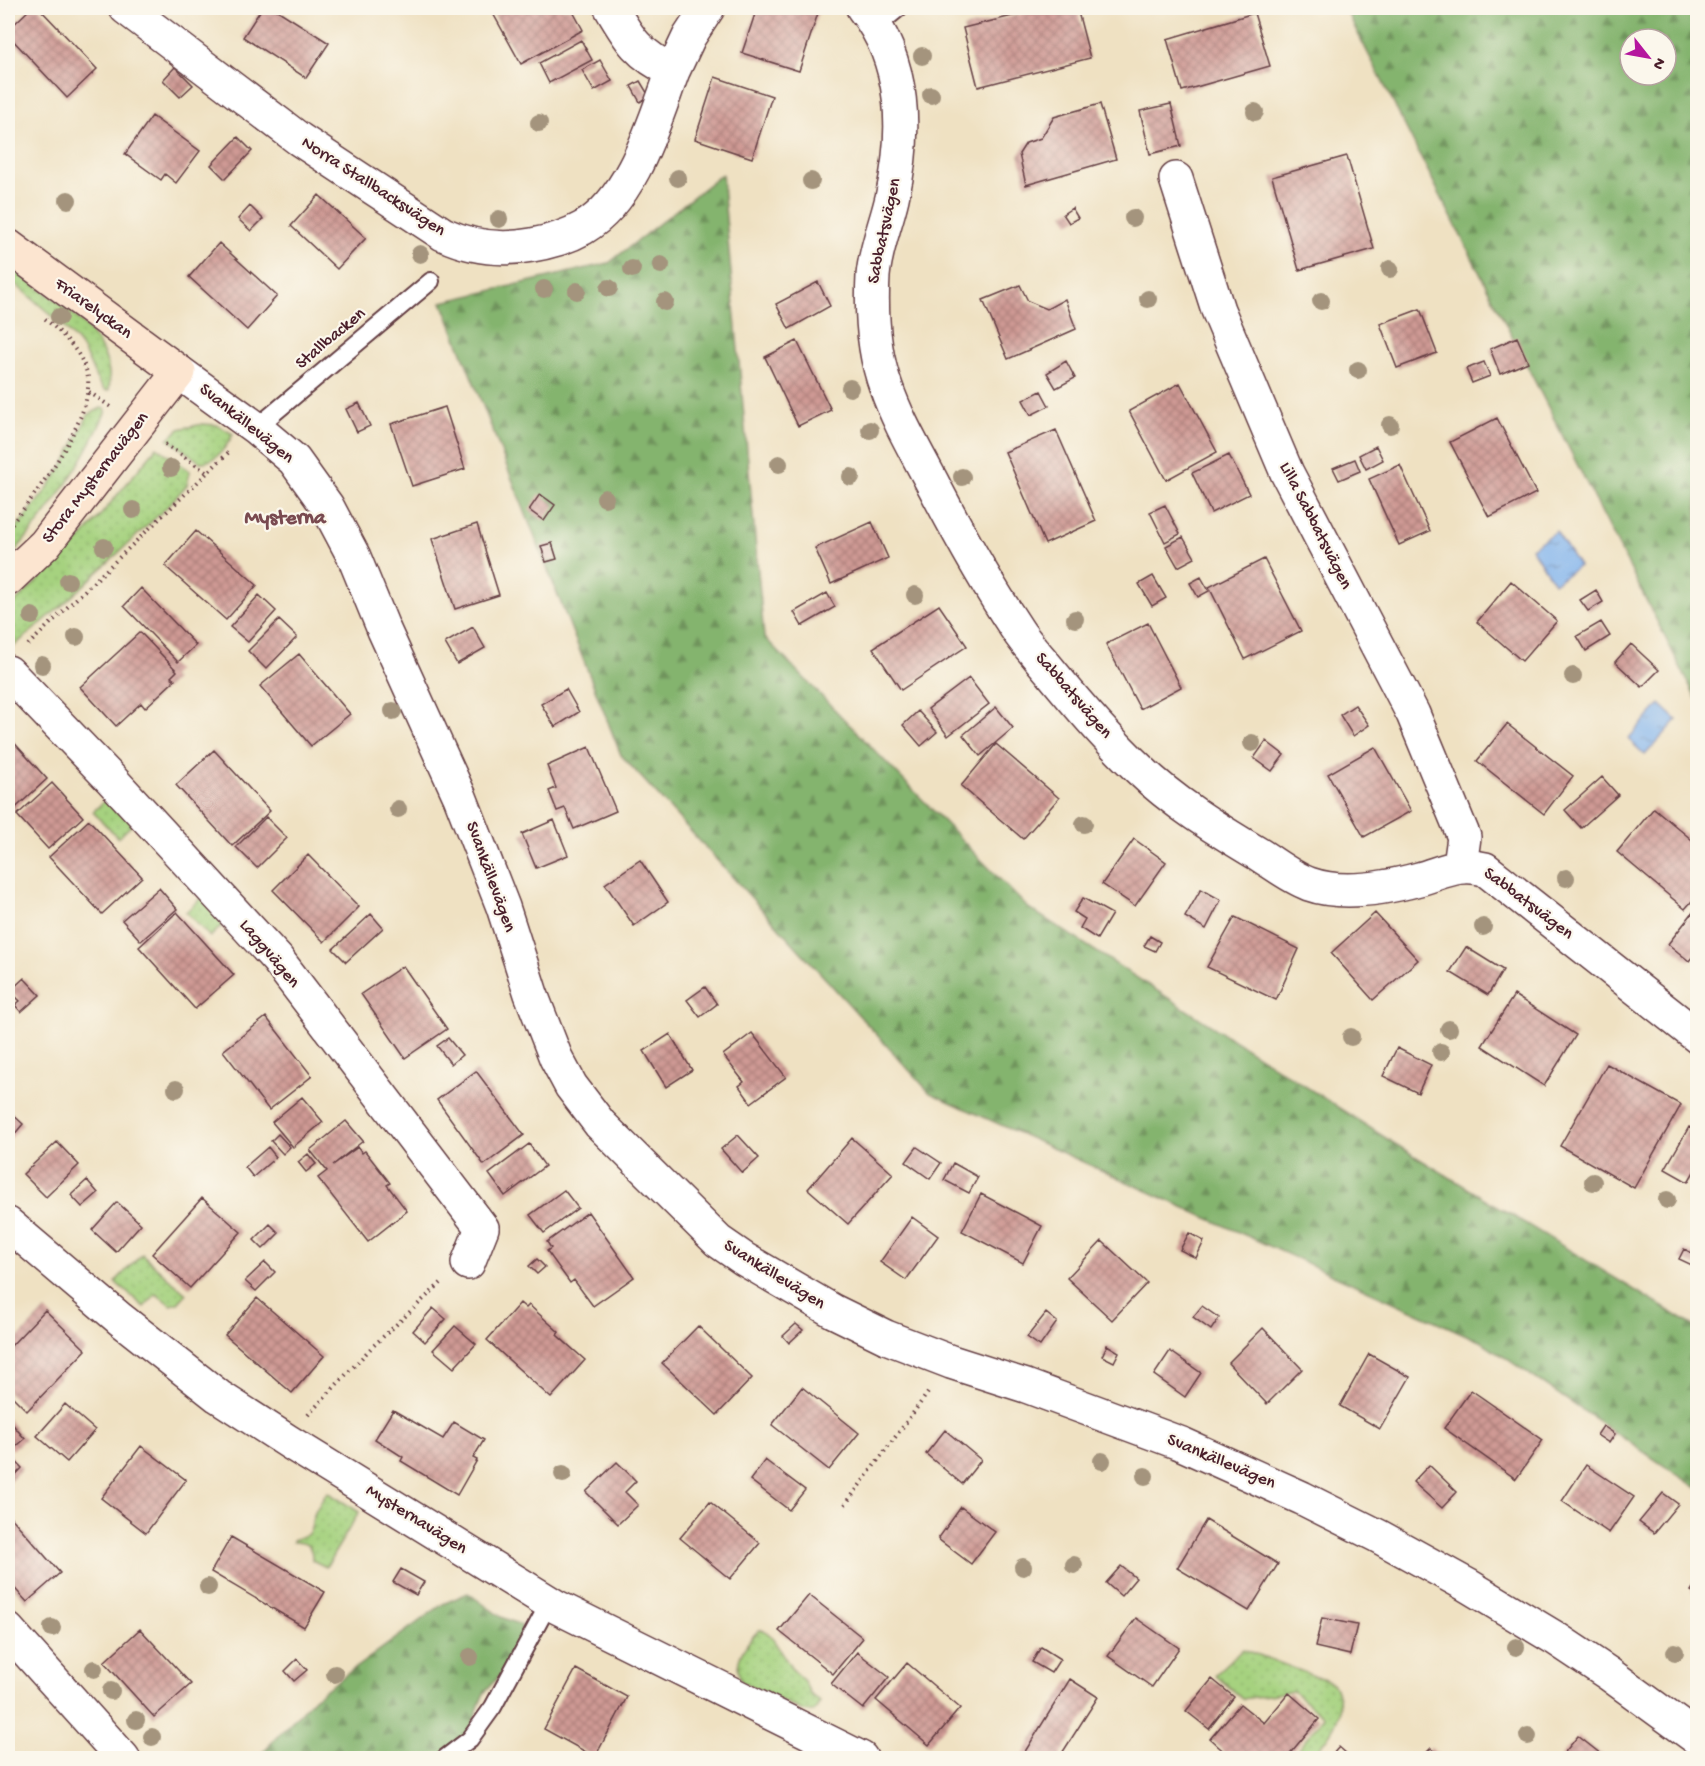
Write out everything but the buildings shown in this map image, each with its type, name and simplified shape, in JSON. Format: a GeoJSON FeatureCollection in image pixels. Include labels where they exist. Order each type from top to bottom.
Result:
{"type":"FeatureCollection","features":[{"type":"Feature","properties":{"kind":"street","name":"Norra Stallbacksvägen"},"geometry":{"type":"LineString","coordinates":[[126,8],[299,139],[442,234],[461,243],[476,246],[517,248],[553,241],[584,227],[616,197],[642,152],[689,37],[708,8]]}},
{"type":"Feature","properties":{"kind":"street"},"geometry":{"type":"LineString","coordinates":[[611,8],[629,40],[645,55],[673,72]]}},
{"type":"Feature","properties":{"kind":"street","name":"Sabbatsvägen"},"geometry":{"type":"LineString","coordinates":[[880,14],[899,95],[901,130],[897,172],[873,271],[871,310],[876,347],[885,385],[899,418],[961,537],[1017,631],[1080,706],[1140,770],[1189,810],[1308,884],[1332,889],[1365,890],[1418,879],[1460,866],[1485,869],[1698,1036]]}},
{"type":"Feature","properties":{"kind":"street","name":"Lilla Sabbatsvägen"},"geometry":{"type":"LineString","coordinates":[[1176,179],[1218,310],[1287,473],[1413,714],[1464,837],[1460,866]]}},
{"type":"Feature","properties":{"kind":"street","name":"Friarelyckan"},"geometry":{"type":"LineString","coordinates":[[8,246],[179,372]]}},
{"type":"Feature","properties":{"kind":"street","name":"Svankällevägen"},"geometry":{"type":"LineString","coordinates":[[179,372],[256,428],[294,460],[327,506],[354,557],[384,630],[460,798],[503,907],[531,994],[552,1049],[571,1086],[600,1124],[718,1241],[833,1311],[886,1337],[1182,1444],[1292,1493],[1378,1536],[1555,1638],[1698,1739]]}},
{"type":"Feature","properties":{"kind":"street","name":"Stora Mysternavägen"},"geometry":{"type":"LineString","coordinates":[[8,579],[45,544],[179,372]]}},
{"type":"Feature","properties":{"kind":"street","name":"Laggvägen"},"geometry":{"type":"LineString","coordinates":[[16,660],[111,779],[277,959],[482,1228],[468,1263]]}},
{"type":"Feature","properties":{"kind":"street","name":"Mysternavägen"},"geometry":{"type":"LineString","coordinates":[[8,1224],[120,1319],[218,1396],[289,1442],[549,1603],[861,1758]]}},
{"type":"Feature","properties":{"kind":"street"},"geometry":{"type":"LineString","coordinates":[[8,1630],[123,1758]]}},
{"type":"Feature","properties":{"kind":"lane","name":"Stallbacken"},"geometry":{"type":"LineString","coordinates":[[256,428],[431,281]]}},
{"type":"Feature","properties":{"kind":"lane"},"geometry":{"type":"LineString","coordinates":[[445,1758],[470,1739],[493,1707],[549,1603]]}},
{"type":"Feature","properties":{"kind":"path"},"geometry":{"type":"LineString","coordinates":[[8,528],[60,457],[80,417],[88,392],[87,375],[82,359],[69,341],[40,315]]}},
{"type":"Feature","properties":{"kind":"path"},"geometry":{"type":"LineString","coordinates":[[16,660],[206,472]]}},
{"type":"Feature","properties":{"kind":"path"},"geometry":{"type":"LineString","coordinates":[[8,518],[13,521]]}},
{"type":"Feature","properties":{"kind":"path"},"geometry":{"type":"LineString","coordinates":[[289,1442],[301,1422],[371,1348],[436,1286],[468,1263]]}},
{"type":"Feature","properties":{"kind":"path"},"geometry":{"type":"LineString","coordinates":[[845,1505],[951,1362]]}},
{"type":"Feature","properties":{"kind":"green space"},"geometry":{"type":"Polygon","coordinates":[[[1345,8],[1697,8],[1697,700],[1345,8]]]}},
{"type":"Feature","properties":{"kind":"green space"},"geometry":{"type":"Polygon","coordinates":[[[722,174],[764,637],[1027,907],[1395,1144],[1697,1328],[1697,1488],[1482,1342],[930,1093],[621,755],[442,302],[609,263],[722,174]]]}},
{"type":"Feature","properties":{"kind":"green space"},"geometry":{"type":"Polygon","coordinates":[[[8,266],[59,302],[91,332],[102,350],[109,369],[109,390],[107,391],[99,383],[83,349],[63,326],[8,278],[8,266]]]}},
{"type":"Feature","properties":{"kind":"green space"},"geometry":{"type":"Polygon","coordinates":[[[101,408],[106,411],[75,470],[37,525],[8,559],[8,538],[45,492],[65,462],[88,415],[101,408]]]}},
{"type":"Feature","properties":{"kind":"green space"},"geometry":{"type":"Polygon","coordinates":[[[203,424],[217,425],[233,434],[216,457],[200,462],[168,439],[179,429],[203,424]]]}},
{"type":"Feature","properties":{"kind":"green space"},"geometry":{"type":"Polygon","coordinates":[[[157,447],[190,471],[187,485],[166,508],[65,603],[14,646],[8,648],[8,609],[80,540],[157,447]]]}},
{"type":"Feature","properties":{"kind":"green space"},"geometry":{"type":"Polygon","coordinates":[[[110,795],[135,822],[118,838],[93,812],[110,795]]]}},
{"type":"Feature","properties":{"kind":"green space"},"geometry":{"type":"Polygon","coordinates":[[[204,895],[227,921],[210,937],[186,912],[204,895]]]}},
{"type":"Feature","properties":{"kind":"green space"},"geometry":{"type":"Polygon","coordinates":[[[142,1254],[186,1294],[178,1303],[171,1305],[156,1294],[144,1307],[115,1282],[142,1254]]]}},
{"type":"Feature","properties":{"kind":"green space"},"geometry":{"type":"Polygon","coordinates":[[[327,1492],[359,1512],[326,1567],[312,1560],[310,1548],[307,1545],[293,1542],[293,1540],[308,1534],[314,1514],[327,1492]]]}},
{"type":"Feature","properties":{"kind":"green space"},"geometry":{"type":"Polygon","coordinates":[[[468,1593],[501,1617],[521,1625],[523,1637],[518,1656],[482,1697],[462,1758],[257,1758],[314,1698],[443,1604],[468,1593]]]}},
{"type":"Feature","properties":{"kind":"green space"},"geometry":{"type":"Polygon","coordinates":[[[759,1630],[764,1630],[771,1636],[793,1671],[804,1681],[811,1695],[820,1702],[814,1712],[803,1711],[742,1682],[738,1668],[741,1654],[759,1630]]]}},
{"type":"Feature","properties":{"kind":"green space"},"geometry":{"type":"Polygon","coordinates":[[[1243,1649],[1333,1683],[1338,1694],[1339,1714],[1331,1732],[1311,1758],[1302,1758],[1295,1753],[1324,1717],[1293,1691],[1243,1699],[1215,1675],[1243,1649]]]}},
{"type":"Feature","properties":{"kind":"water"},"geometry":{"type":"Polygon","coordinates":[[[1556,531],[1579,566],[1554,583],[1531,548],[1556,531]]]}},
{"type":"Feature","properties":{"kind":"water"},"geometry":{"type":"Polygon","coordinates":[[[1660,704],[1677,720],[1645,755],[1628,739],[1660,704]]]}},
{"type":"Feature","properties":{"kind":"district","name":"Mysterna"},"geometry":{"type":"Point","coordinates":[285,519]}}]}
